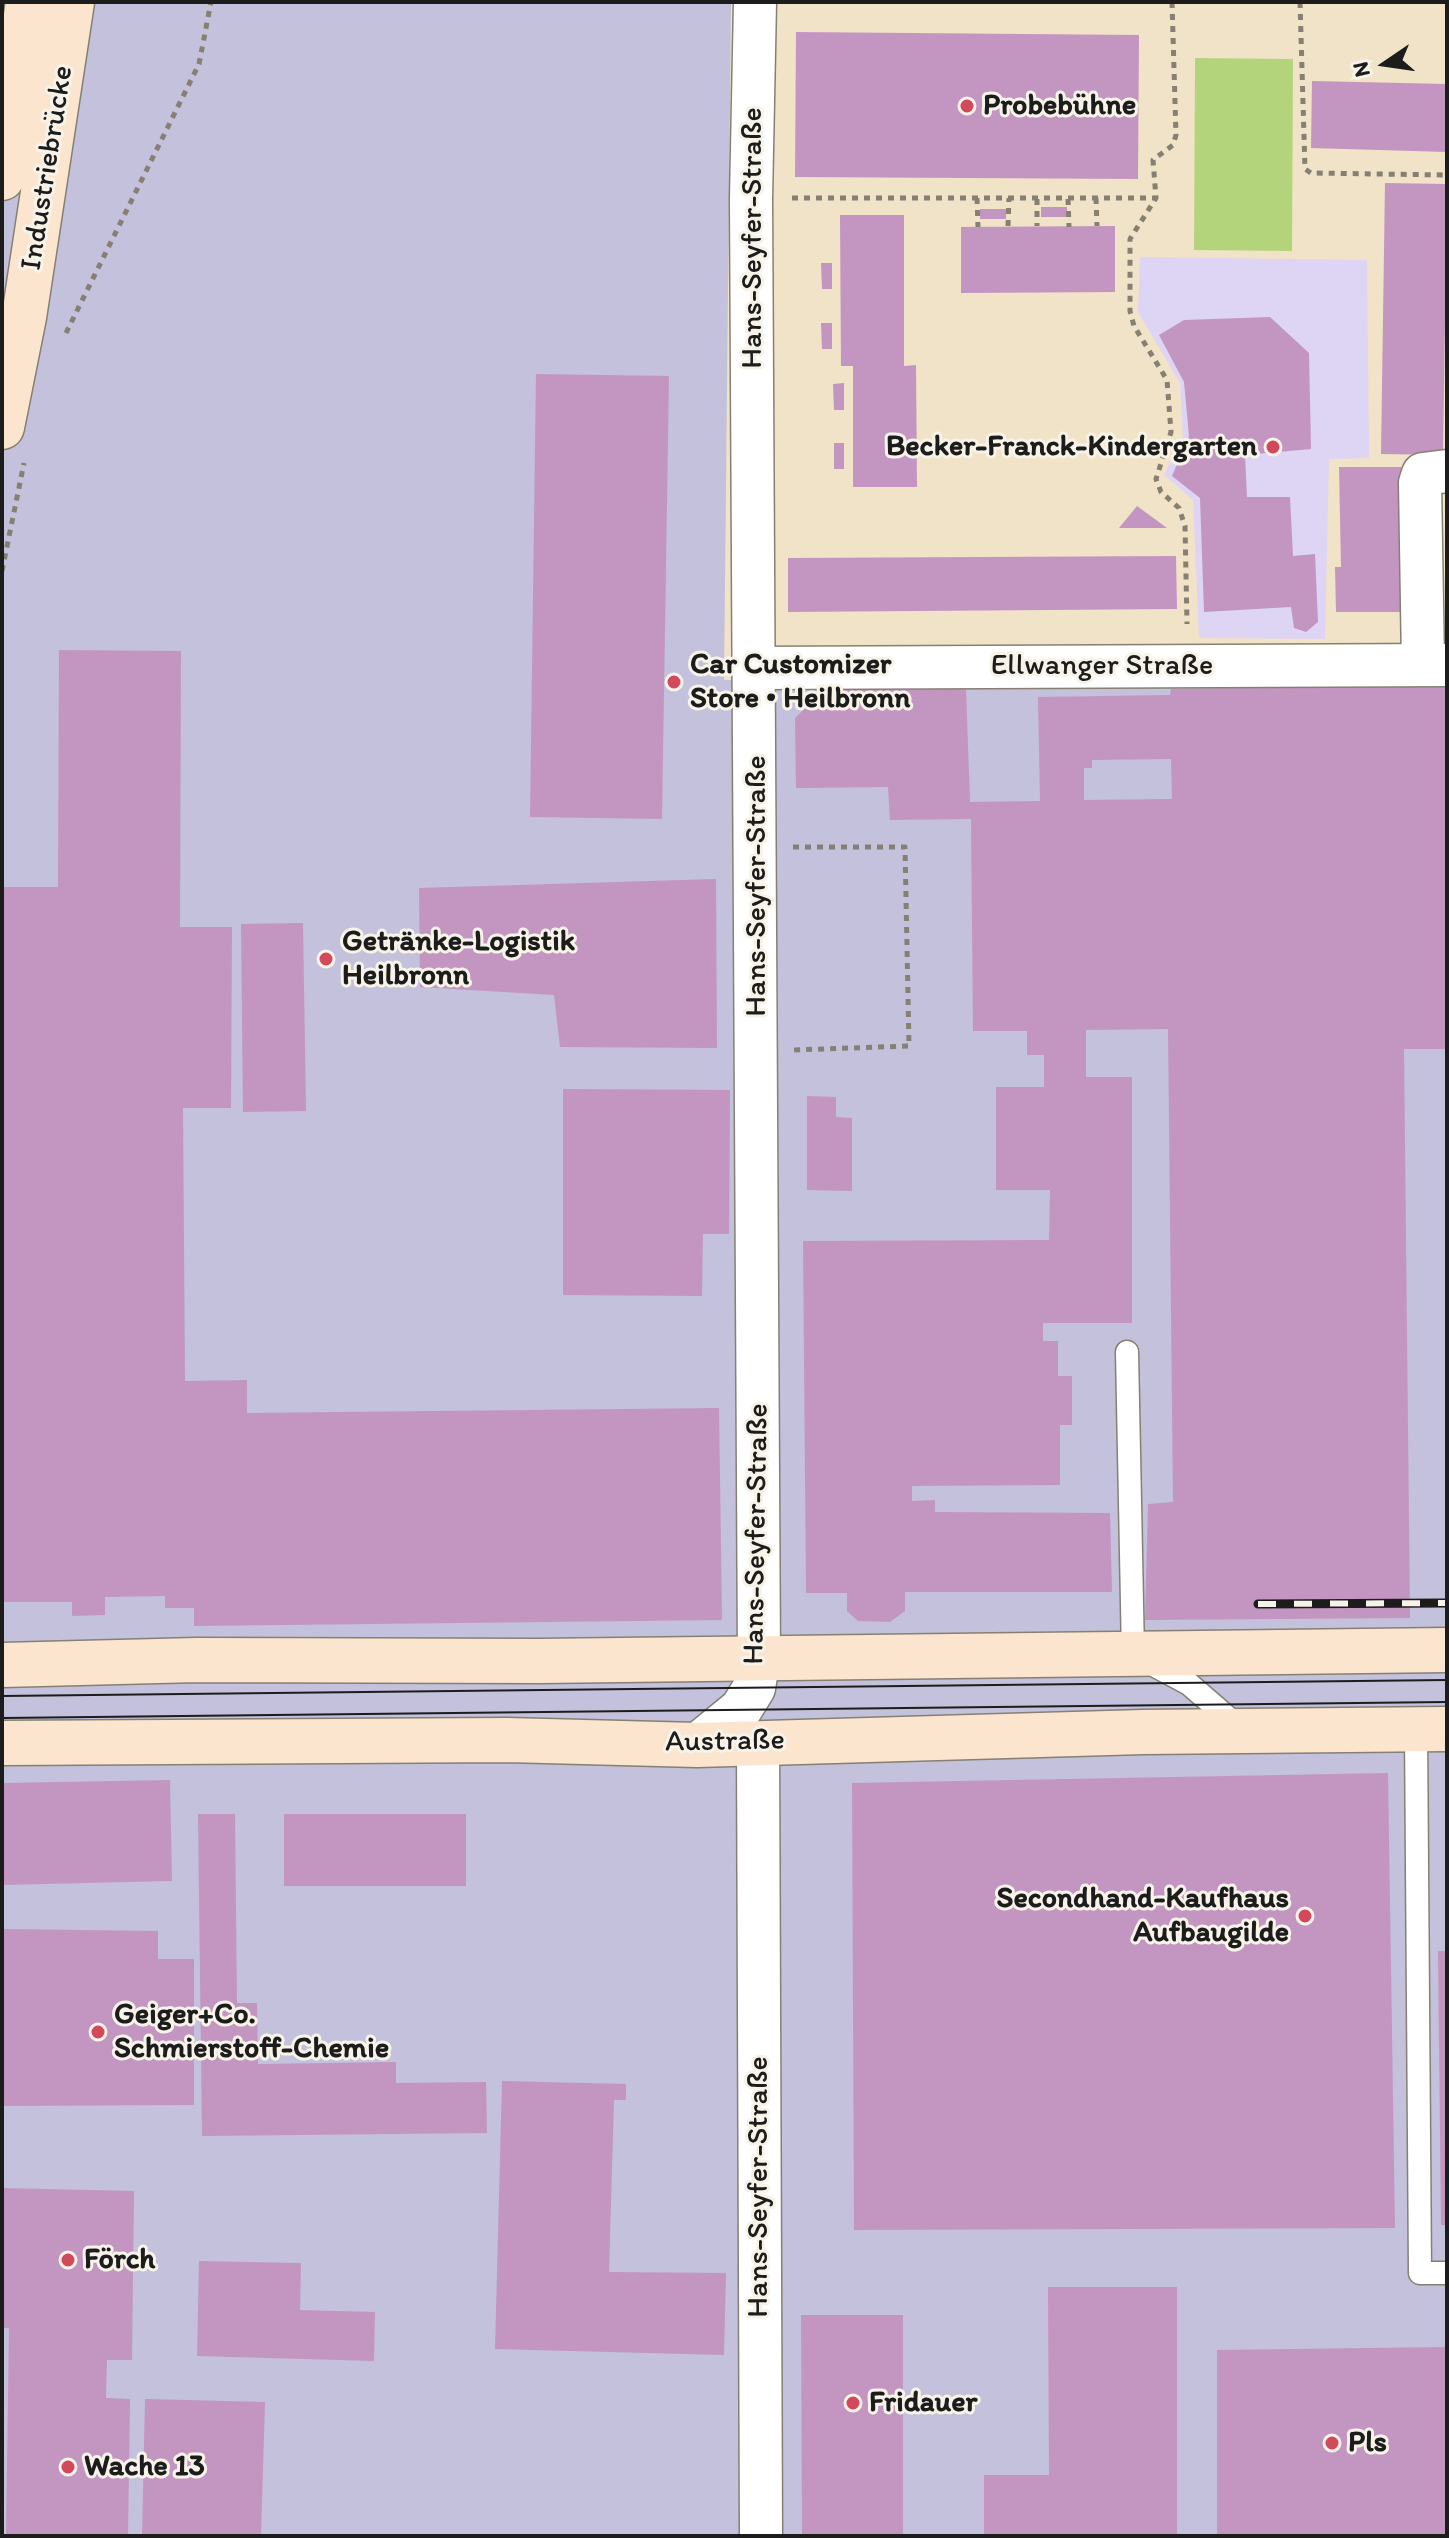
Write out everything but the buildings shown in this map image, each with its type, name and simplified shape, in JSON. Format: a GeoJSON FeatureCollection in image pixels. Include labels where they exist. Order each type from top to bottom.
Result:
{"type":"FeatureCollection","features":[{"type":"Feature","properties":{"kind":"main road","name":"Industriebrücke"},"geometry":{"type":"LineString","coordinates":[[2,178],[40,32],[72,2]]}},
{"type":"Feature","properties":{"kind":"main road","name":"Industriebrücke"},"geometry":{"type":"LineString","coordinates":[[2,427],[40,32]]}},
{"type":"Feature","properties":{"kind":"main road"},"geometry":{"type":"LineString","coordinates":[[2,1665],[197,1660],[539,1661],[1447,1650]]}},
{"type":"Feature","properties":{"kind":"main road","name":"Austraße"},"geometry":{"type":"LineString","coordinates":[[2,1743],[507,1740],[697,1745],[1431,1729]]}},
{"type":"Feature","properties":{"kind":"street","name":"Hans-Seyfer-Straße"},"geometry":{"type":"LineString","coordinates":[[697,1745],[741,1709],[754,1688],[759,1657],[756,668],[751,199],[755,2]]}},
{"type":"Feature","properties":{"kind":"street"},"geometry":{"type":"LineString","coordinates":[[1435,665],[1420,483],[1423,474],[1447,471]]}},
{"type":"Feature","properties":{"kind":"street","name":"Ellwanger Straße"},"geometry":{"type":"LineString","coordinates":[[756,668],[1435,665]]}},
{"type":"Feature","properties":{"kind":"street","name":"Hans-Seyfer-Straße"},"geometry":{"type":"LineString","coordinates":[[758,1743],[761,2536]]}},
{"type":"Feature","properties":{"kind":"lane"},"geometry":{"type":"LineString","coordinates":[[1127,1352],[1133,1654],[1189,1684],[1242,1731]]}},
{"type":"Feature","properties":{"kind":"lane"},"geometry":{"type":"LineString","coordinates":[[1431,1729],[1420,2273],[1447,2273]]}},
{"type":"Feature","properties":{"kind":"path"},"geometry":{"type":"LineString","coordinates":[[64,337],[199,64],[211,2]]}},
{"type":"Feature","properties":{"kind":"path"},"geometry":{"type":"LineString","coordinates":[[1172,2],[1178,121],[1173,145],[1153,160],[1156,198],[1130,239],[1130,311],[1134,326],[1167,380],[1171,432],[1156,479],[1161,492],[1179,508],[1185,526],[1188,665]]}},
{"type":"Feature","properties":{"kind":"path"},"geometry":{"type":"LineString","coordinates":[[1300,2],[1305,169],[1311,173],[1447,175]]}},
{"type":"Feature","properties":{"kind":"path"},"geometry":{"type":"LineString","coordinates":[[977,198],[978,227]]}},
{"type":"Feature","properties":{"kind":"path"},"geometry":{"type":"LineString","coordinates":[[1008,226],[1009,198]]}},
{"type":"Feature","properties":{"kind":"path"},"geometry":{"type":"LineString","coordinates":[[1096,198],[1097,226]]}},
{"type":"Feature","properties":{"kind":"path"},"geometry":{"type":"LineString","coordinates":[[751,199],[1156,198]]}},
{"type":"Feature","properties":{"kind":"path"},"geometry":{"type":"LineString","coordinates":[[1037,199],[1037,226]]}},
{"type":"Feature","properties":{"kind":"path"},"geometry":{"type":"LineString","coordinates":[[1068,199],[1069,227]]}},
{"type":"Feature","properties":{"kind":"path"},"geometry":{"type":"LineString","coordinates":[[755,848],[905,847],[909,1046],[757,1051]]}},
{"type":"Feature","properties":{"kind":"shaded area"},"geometry":{"type":"Polygon","coordinates":[[[2,2],[731,2],[724,680],[1447,682],[1447,2536],[2,2536],[2,2]]]}},
{"type":"Feature","properties":{"kind":"shaded area","name":"Becker-Franck-Kindergarten"},"geometry":{"type":"Polygon","coordinates":[[[1140,257],[1367,260],[1369,458],[1329,459],[1325,639],[1199,638],[1193,500],[1164,475],[1183,436],[1180,383],[1138,312],[1140,257]]]}},
{"type":"Feature","properties":{"kind":"green space"},"geometry":{"type":"Polygon","coordinates":[[[1195,58],[1293,59],[1292,251],[1194,250],[1195,58]]]}},
{"type":"Feature","properties":{"kind":"tram line"},"geometry":{"type":"LineString","coordinates":[[2,1696],[1447,1680]]}},
{"type":"Feature","properties":{"kind":"tram line"},"geometry":{"type":"LineString","coordinates":[[2,1718],[1447,1702]]}},
{"type":"Feature","properties":{"kind":"railway"},"geometry":{"type":"LineString","coordinates":[[1258,1604],[1447,1603]]}},
{"type":"Feature","properties":{"kind":"place","name":"Probebühne"},"geometry":{"type":"Point","coordinates":[967,106]}},
{"type":"Feature","properties":{"kind":"place","name":"Becker-Franck-Kindergarten"},"geometry":{"type":"Point","coordinates":[1273,447]}},
{"type":"Feature","properties":{"kind":"place","name":"Car Customizer Store • Heilbronn"},"geometry":{"type":"Point","coordinates":[674,682]}},
{"type":"Feature","properties":{"kind":"place","name":"Getränke-Logistik Heilbronn"},"geometry":{"type":"Point","coordinates":[326,959]}},
{"type":"Feature","properties":{"kind":"place","name":"Secondhand-Kaufhaus Aufbaugilde"},"geometry":{"type":"Point","coordinates":[1305,1916]}},
{"type":"Feature","properties":{"kind":"place","name":"Geiger+Co. Schmierstoff-Chemie"},"geometry":{"type":"Point","coordinates":[98,2032]}},
{"type":"Feature","properties":{"kind":"place","name":"Förch"},"geometry":{"type":"Point","coordinates":[68,2260]}},
{"type":"Feature","properties":{"kind":"place","name":"Fridauer"},"geometry":{"type":"Point","coordinates":[853,2403]}},
{"type":"Feature","properties":{"kind":"place","name":"Pls"},"geometry":{"type":"Point","coordinates":[1332,2443]}},
{"type":"Feature","properties":{"kind":"place","name":"Wache 13"},"geometry":{"type":"Point","coordinates":[68,2467]}}]}
